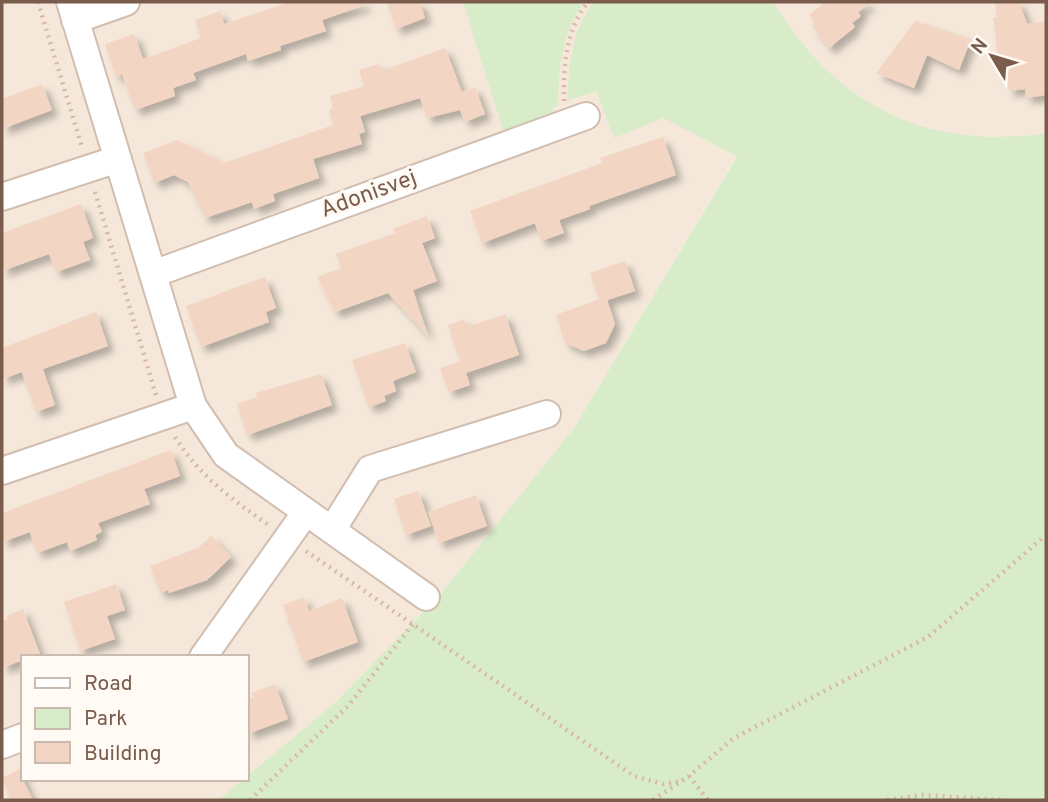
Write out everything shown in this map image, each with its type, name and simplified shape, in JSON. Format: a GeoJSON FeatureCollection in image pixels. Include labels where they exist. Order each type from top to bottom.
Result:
{"type":"FeatureCollection","features":[{"type":"Feature","properties":{"kind":"street"},"geometry":{"type":"LineString","coordinates":[[126,2],[72,11],[193,406],[226,455],[426,597]]}},
{"type":"Feature","properties":{"kind":"street","name":"Adonisvej"},"geometry":{"type":"LineString","coordinates":[[153,274],[580,119]]}},
{"type":"Feature","properties":{"kind":"street"},"geometry":{"type":"LineString","coordinates":[[2,197],[118,159]]}},
{"type":"Feature","properties":{"kind":"street"},"geometry":{"type":"LineString","coordinates":[[2,471],[193,406]]}},
{"type":"Feature","properties":{"kind":"street"},"geometry":{"type":"LineString","coordinates":[[332,530],[370,469],[547,414]]}},
{"type":"Feature","properties":{"kind":"street"},"geometry":{"type":"LineString","coordinates":[[204,655],[306,512]]}},
{"type":"Feature","properties":{"kind":"street"},"geometry":{"type":"LineString","coordinates":[[2,745],[21,738]]}},
{"type":"Feature","properties":{"kind":"path"},"geometry":{"type":"LineString","coordinates":[[580,119],[564,102],[563,73],[576,23],[588,2]]}},
{"type":"Feature","properties":{"kind":"path"},"geometry":{"type":"LineString","coordinates":[[653,800],[689,776],[734,738],[928,637],[1046,535]]}},
{"type":"Feature","properties":{"kind":"path"},"geometry":{"type":"LineString","coordinates":[[250,800],[349,705],[413,624],[634,776],[663,784],[682,781]]}},
{"type":"Feature","properties":{"kind":"path"},"geometry":{"type":"LineString","coordinates":[[689,776],[708,800]]}},
{"type":"Feature","properties":{"kind":"path"},"geometry":{"type":"LineString","coordinates":[[887,800],[922,794],[1003,800]]}},
{"type":"Feature","properties":{"kind":"shaded area"},"geometry":{"type":"Polygon","coordinates":[[[2,2],[1046,2],[1046,133],[995,139],[966,137],[929,130],[895,116],[737,155],[574,428],[442,592],[335,703],[248,775],[248,655],[21,655],[21,781],[241,781],[218,800],[2,800],[2,2]]]}},
{"type":"Feature","properties":{"kind":"green space"},"geometry":{"type":"Polygon","coordinates":[[[463,2],[584,2],[566,38],[559,78],[558,106],[552,108],[556,121],[506,140],[463,2]]]}},
{"type":"Feature","properties":{"kind":"green space"},"geometry":{"type":"Polygon","coordinates":[[[594,2],[773,2],[798,38],[825,68],[855,93],[888,113],[923,127],[962,135],[1002,137],[1046,133],[1046,800],[218,800],[241,781],[248,781],[248,775],[335,703],[442,592],[574,428],[737,156],[663,118],[614,138],[596,91],[567,101],[570,62],[586,13],[594,2]]]}},
{"type":"Feature","properties":{"kind":"building"},"geometry":{"type":"Polygon","coordinates":[[[289,2],[365,2],[365,5],[322,20],[326,31],[280,46],[281,50],[248,61],[246,54],[193,73],[196,80],[173,88],[175,96],[135,110],[122,74],[116,77],[105,44],[134,34],[143,59],[201,38],[195,20],[220,11],[224,24],[289,2]]]}},
{"type":"Feature","properties":{"kind":"building"},"geometry":{"type":"Polygon","coordinates":[[[387,2],[420,2],[425,18],[396,29],[387,2]]]}},
{"type":"Feature","properties":{"kind":"building"},"geometry":{"type":"Polygon","coordinates":[[[825,2],[871,2],[858,12],[861,16],[852,23],[855,27],[829,48],[813,27],[816,24],[809,15],[825,2]]]}},
{"type":"Feature","properties":{"kind":"building"},"geometry":{"type":"Polygon","coordinates":[[[995,2],[1019,2],[1027,24],[1046,21],[1046,95],[1026,98],[1025,89],[1009,91],[1006,76],[1001,77],[993,18],[997,17],[995,2]]]}},
{"type":"Feature","properties":{"kind":"building"},"geometry":{"type":"Polygon","coordinates":[[[915,21],[971,39],[959,70],[927,55],[914,88],[876,73],[915,21]]]}},
{"type":"Feature","properties":{"kind":"building"},"geometry":{"type":"Polygon","coordinates":[[[445,48],[462,92],[475,87],[485,114],[465,122],[460,110],[427,118],[420,98],[360,116],[365,132],[359,134],[362,144],[313,159],[319,178],[273,194],[275,201],[254,209],[252,202],[205,218],[188,182],[174,175],[154,183],[143,153],[177,140],[224,163],[333,125],[329,110],[333,108],[330,96],[364,86],[359,70],[379,64],[381,71],[445,48]]]}},
{"type":"Feature","properties":{"kind":"building"},"geometry":{"type":"Polygon","coordinates":[[[42,84],[52,110],[2,129],[2,99],[42,84]]]}},
{"type":"Feature","properties":{"kind":"building"},"geometry":{"type":"Polygon","coordinates":[[[663,137],[676,175],[589,206],[590,209],[559,220],[564,233],[541,241],[535,223],[482,243],[470,211],[602,163],[600,158],[663,137]]]}},
{"type":"Feature","properties":{"kind":"building"},"geometry":{"type":"Polygon","coordinates":[[[81,204],[93,238],[83,242],[90,260],[56,272],[49,254],[2,271],[2,233],[81,204]]]}},
{"type":"Feature","properties":{"kind":"building"},"geometry":{"type":"Polygon","coordinates":[[[427,216],[435,238],[422,243],[437,281],[413,290],[428,336],[388,293],[335,312],[317,277],[341,268],[336,254],[395,233],[393,229],[427,216]]]}},
{"type":"Feature","properties":{"kind":"building"},"geometry":{"type":"Polygon","coordinates":[[[625,261],[635,291],[607,300],[615,324],[606,343],[584,351],[565,343],[556,315],[599,299],[590,273],[625,261]]]}},
{"type":"Feature","properties":{"kind":"building"},"geometry":{"type":"Polygon","coordinates":[[[265,277],[276,308],[266,312],[269,322],[201,347],[186,306],[265,277]]]}},
{"type":"Feature","properties":{"kind":"building"},"geometry":{"type":"Polygon","coordinates":[[[96,312],[108,346],[43,369],[55,405],[36,412],[22,372],[2,379],[2,348],[96,312]]]}},
{"type":"Feature","properties":{"kind":"building"},"geometry":{"type":"Polygon","coordinates":[[[505,314],[519,355],[466,373],[470,385],[449,392],[440,368],[460,361],[448,325],[464,319],[467,327],[505,314]]]}},
{"type":"Feature","properties":{"kind":"building"},"geometry":{"type":"Polygon","coordinates":[[[405,343],[416,372],[393,381],[396,391],[384,396],[386,401],[369,407],[352,360],[405,343]]]}},
{"type":"Feature","properties":{"kind":"building"},"geometry":{"type":"Polygon","coordinates":[[[321,374],[332,405],[247,435],[237,404],[257,397],[256,393],[321,374]]]}},
{"type":"Feature","properties":{"kind":"building"},"geometry":{"type":"Polygon","coordinates":[[[171,450],[180,476],[144,489],[150,504],[98,523],[102,532],[95,535],[97,540],[70,551],[67,542],[37,553],[30,532],[2,542],[2,513],[171,450]]]}},
{"type":"Feature","properties":{"kind":"building"},"geometry":{"type":"Polygon","coordinates":[[[418,491],[431,526],[406,535],[394,499],[418,491]]]}},
{"type":"Feature","properties":{"kind":"building"},"geometry":{"type":"Polygon","coordinates":[[[476,495],[487,526],[439,543],[428,512],[476,495]]]}},
{"type":"Feature","properties":{"kind":"building"},"geometry":{"type":"Polygon","coordinates":[[[211,536],[231,557],[207,580],[169,593],[168,590],[160,593],[150,566],[198,548],[211,536]]]}},
{"type":"Feature","properties":{"kind":"building"},"geometry":{"type":"Polygon","coordinates":[[[116,584],[125,610],[107,616],[115,639],[80,651],[64,602],[116,584]]]}},
{"type":"Feature","properties":{"kind":"building"},"geometry":{"type":"Polygon","coordinates":[[[304,597],[309,611],[342,598],[358,642],[303,662],[283,605],[304,597]]]}},
{"type":"Feature","properties":{"kind":"building"},"geometry":{"type":"Polygon","coordinates":[[[23,609],[40,655],[21,655],[21,661],[2,668],[2,621],[8,619],[7,616],[23,609]]]}},
{"type":"Feature","properties":{"kind":"building"},"geometry":{"type":"Polygon","coordinates":[[[275,684],[288,719],[248,734],[248,700],[253,697],[251,693],[275,684]]]}},
{"type":"Feature","properties":{"kind":"building"},"geometry":{"type":"Polygon","coordinates":[[[21,768],[21,781],[24,781],[33,800],[11,800],[2,778],[21,768]]]}}]}
